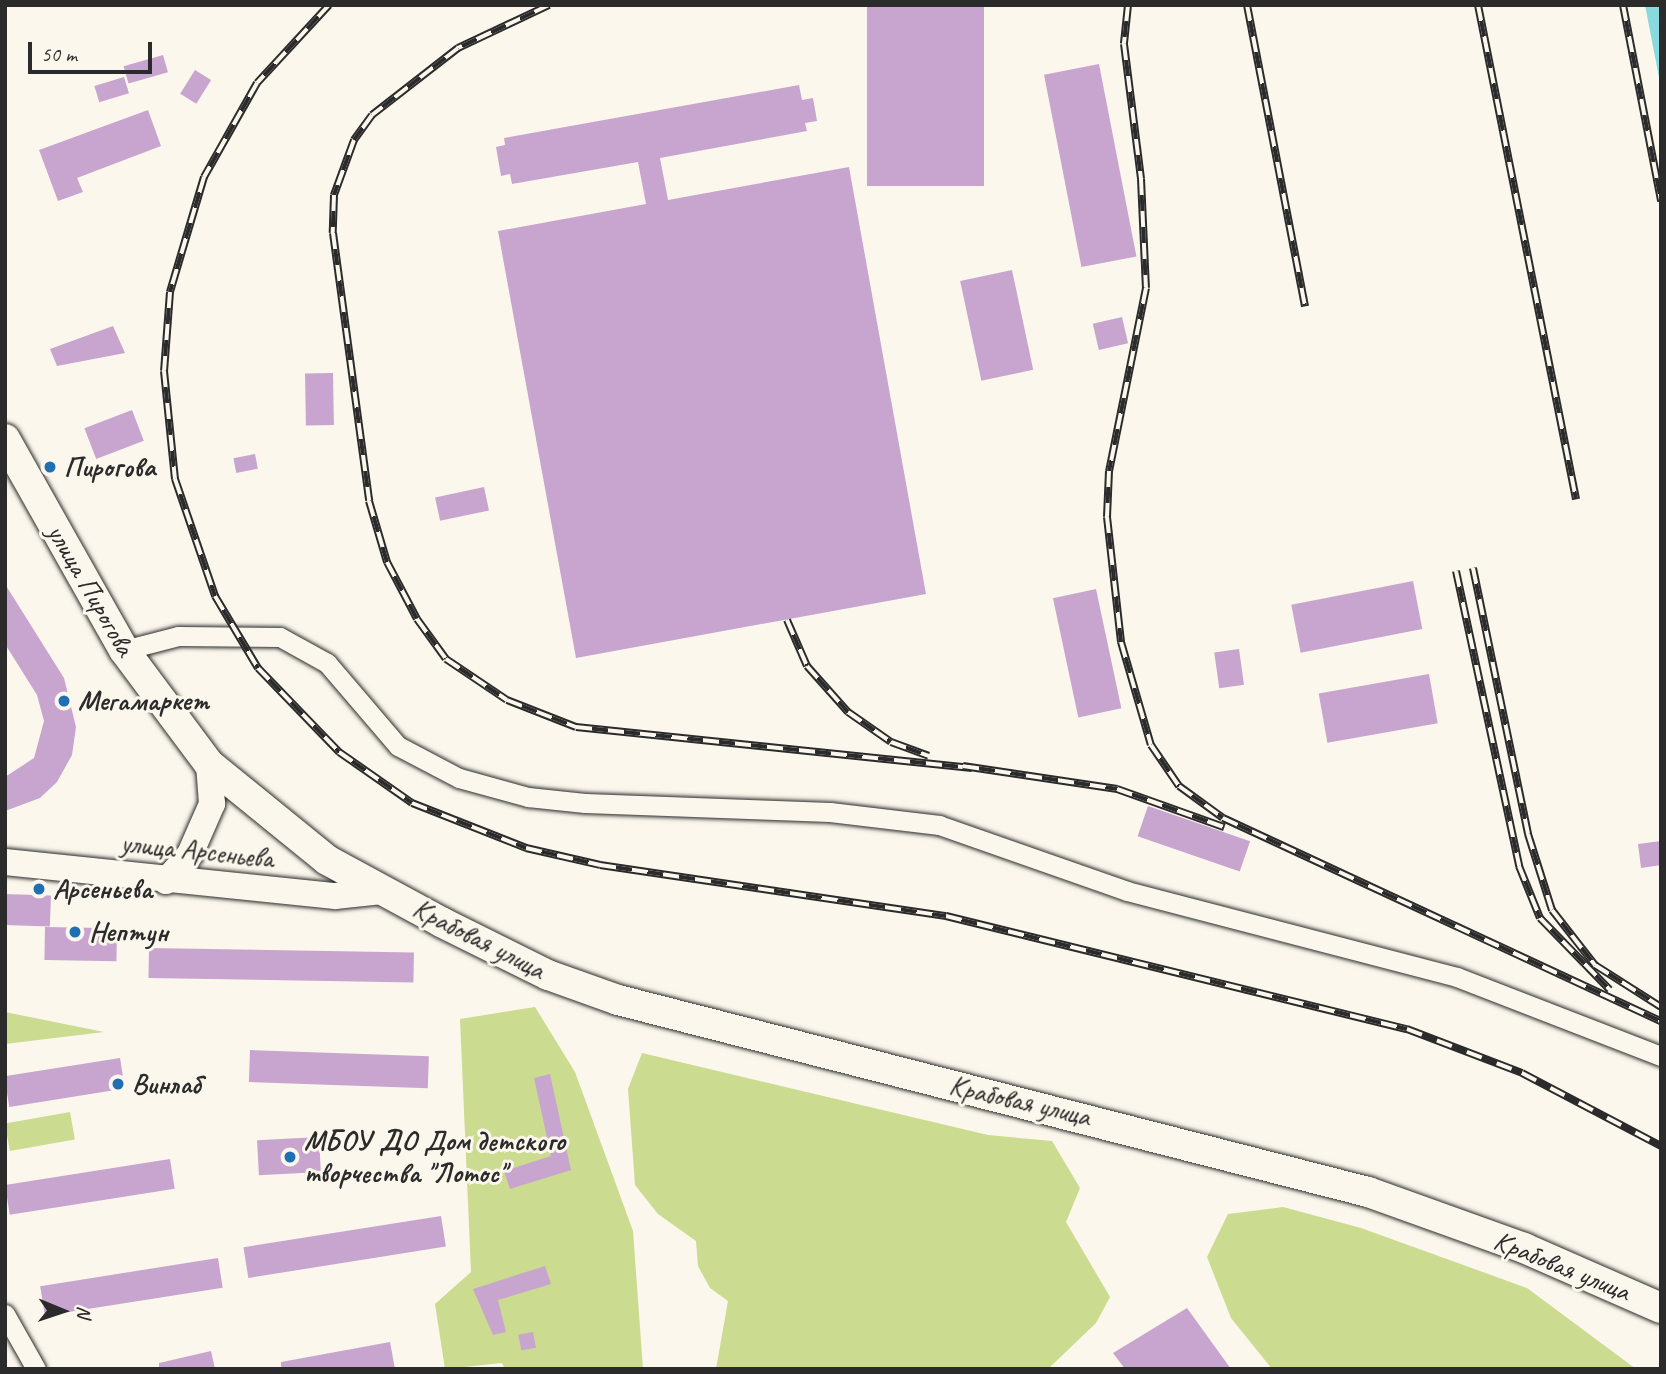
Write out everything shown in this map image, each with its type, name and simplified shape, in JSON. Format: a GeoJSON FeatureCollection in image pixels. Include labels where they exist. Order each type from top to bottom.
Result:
{"type":"FeatureCollection","features":[{"type":"Feature","properties":{"kind":"main road","name":"улица Пирогова"},"geometry":{"type":"LineString","coordinates":[[5,439],[124,650],[209,764],[276,822],[382,891]]}},
{"type":"Feature","properties":{"kind":"main road"},"geometry":{"type":"LineString","coordinates":[[166,881],[190,854],[212,804],[209,764]]}},
{"type":"Feature","properties":{"kind":"main road","name":"улица Арсеньева"},"geometry":{"type":"LineString","coordinates":[[5,862],[166,881],[335,896],[382,891]]}},
{"type":"Feature","properties":{"kind":"main road","name":"Крабовая улица"},"geometry":{"type":"LineString","coordinates":[[382,891],[548,975],[618,1000],[1368,1192],[1524,1248],[1661,1308]]}},
{"type":"Feature","properties":{"kind":"street"},"geometry":{"type":"LineString","coordinates":[[124,650],[178,636],[280,637],[327,663],[398,746],[459,778],[551,800],[830,812],[939,825],[1127,891],[1457,977],[1661,1056]]}},
{"type":"Feature","properties":{"kind":"street"},"geometry":{"type":"LineString","coordinates":[[5,1314],[36,1369]]}},
{"type":"Feature","properties":{"kind":"green space"},"geometry":{"type":"Polygon","coordinates":[[[535,1007],[575,1072],[633,1231],[643,1369],[505,1369],[502,1363],[445,1369],[435,1304],[471,1272],[460,1019],[535,1007]]]}},
{"type":"Feature","properties":{"kind":"green space"},"geometry":{"type":"Polygon","coordinates":[[[5,1012],[104,1032],[5,1044],[5,1012]]]}},
{"type":"Feature","properties":{"kind":"green space"},"geometry":{"type":"Polygon","coordinates":[[[642,1053],[988,1135],[1052,1141],[1080,1188],[1066,1222],[1110,1297],[1096,1323],[1048,1369],[716,1369],[728,1301],[710,1288],[698,1266],[696,1241],[658,1214],[635,1185],[628,1089],[642,1053]]]}},
{"type":"Feature","properties":{"kind":"green space"},"geometry":{"type":"Polygon","coordinates":[[[70,1112],[75,1140],[10,1151],[5,1123],[70,1112]]]}},
{"type":"Feature","properties":{"kind":"green space"},"geometry":{"type":"Polygon","coordinates":[[[1283,1207],[1361,1228],[1527,1288],[1636,1369],[1272,1369],[1231,1318],[1207,1257],[1228,1214],[1283,1207]]]}},
{"type":"Feature","properties":{"kind":"water"},"geometry":{"type":"Polygon","coordinates":[[[1645,5],[1661,5],[1661,88],[1645,5]]]}},
{"type":"Feature","properties":{"kind":"building"},"geometry":{"type":"Polygon","coordinates":[[[867,5],[984,5],[984,186],[867,186],[867,5]]]}},
{"type":"Feature","properties":{"kind":"building"},"geometry":{"type":"Polygon","coordinates":[[[163,55],[168,72],[129,84],[124,66],[163,55]]]}},
{"type":"Feature","properties":{"kind":"building"},"geometry":{"type":"Polygon","coordinates":[[[1099,64],[1136,256],[1081,267],[1044,75],[1099,64]]]}},
{"type":"Feature","properties":{"kind":"building"},"geometry":{"type":"Polygon","coordinates":[[[195,70],[211,80],[196,104],[180,94],[195,70]]]}},
{"type":"Feature","properties":{"kind":"building"},"geometry":{"type":"Polygon","coordinates":[[[124,77],[129,93],[99,102],[94,86],[124,77]]]}},
{"type":"Feature","properties":{"kind":"building"},"geometry":{"type":"Polygon","coordinates":[[[799,85],[802,100],[813,98],[817,121],[805,123],[807,131],[660,158],[668,200],[849,167],[926,594],[576,658],[498,231],[646,204],[638,162],[512,184],[510,174],[501,176],[496,147],[505,145],[504,138],[799,85]]]}},
{"type":"Feature","properties":{"kind":"building"},"geometry":{"type":"Polygon","coordinates":[[[148,110],[161,146],[77,178],[83,192],[58,201],[39,150],[148,110]]]}},
{"type":"Feature","properties":{"kind":"building"},"geometry":{"type":"Polygon","coordinates":[[[1012,270],[1033,370],[981,381],[960,281],[1012,270]]]}},
{"type":"Feature","properties":{"kind":"building"},"geometry":{"type":"Polygon","coordinates":[[[1122,317],[1128,343],[1099,350],[1093,324],[1122,317]]]}},
{"type":"Feature","properties":{"kind":"building"},"geometry":{"type":"Polygon","coordinates":[[[113,326],[125,353],[57,366],[50,349],[113,326]]]}},
{"type":"Feature","properties":{"kind":"building"},"geometry":{"type":"Polygon","coordinates":[[[305,373],[333,373],[334,425],[306,425],[305,373]]]}},
{"type":"Feature","properties":{"kind":"building"},"geometry":{"type":"Polygon","coordinates":[[[132,410],[144,441],[96,459],[84,428],[132,410]]]}},
{"type":"Feature","properties":{"kind":"building"},"geometry":{"type":"Polygon","coordinates":[[[255,454],[258,469],[236,473],[233,458],[255,454]]]}},
{"type":"Feature","properties":{"kind":"building"},"geometry":{"type":"Polygon","coordinates":[[[484,487],[489,510],[440,521],[435,497],[484,487]]]}},
{"type":"Feature","properties":{"kind":"building"},"geometry":{"type":"Polygon","coordinates":[[[1413,581],[1422,629],[1301,653],[1291,605],[1413,581]]]}},
{"type":"Feature","properties":{"kind":"building"},"geometry":{"type":"Polygon","coordinates":[[[5,584],[64,678],[76,727],[72,755],[57,782],[40,798],[5,811],[5,777],[34,758],[44,721],[37,695],[5,644],[5,584]]]}},
{"type":"Feature","properties":{"kind":"building"},"geometry":{"type":"Polygon","coordinates":[[[1096,589],[1121,708],[1078,717],[1053,598],[1096,589]]]}},
{"type":"Feature","properties":{"kind":"building"},"geometry":{"type":"Polygon","coordinates":[[[1239,649],[1244,685],[1219,688],[1214,652],[1239,649]]]}},
{"type":"Feature","properties":{"kind":"building"},"geometry":{"type":"Polygon","coordinates":[[[1429,674],[1438,723],[1327,743],[1319,693],[1429,674]]]}},
{"type":"Feature","properties":{"kind":"building"},"geometry":{"type":"Polygon","coordinates":[[[1148,806],[1250,841],[1240,871],[1138,836],[1148,806]]]}},
{"type":"Feature","properties":{"kind":"building"},"geometry":{"type":"Polygon","coordinates":[[[1661,841],[1661,865],[1641,868],[1638,844],[1661,841]]]}},
{"type":"Feature","properties":{"kind":"building"},"geometry":{"type":"Polygon","coordinates":[[[5,894],[51,896],[50,927],[5,925],[5,894]]]}},
{"type":"Feature","properties":{"kind":"building"},"geometry":{"type":"Polygon","coordinates":[[[45,927],[117,928],[116,961],[44,960],[45,927]]]}},
{"type":"Feature","properties":{"kind":"building"},"geometry":{"type":"Polygon","coordinates":[[[149,948],[414,953],[413,983],[148,978],[149,948]]]}},
{"type":"Feature","properties":{"kind":"building"},"geometry":{"type":"Polygon","coordinates":[[[250,1050],[429,1056],[428,1088],[249,1082],[250,1050]]]}},
{"type":"Feature","properties":{"kind":"building"},"geometry":{"type":"Polygon","coordinates":[[[120,1058],[125,1089],[9,1107],[5,1076],[120,1058]]]}},
{"type":"Feature","properties":{"kind":"building"},"geometry":{"type":"Polygon","coordinates":[[[550,1074],[571,1170],[510,1189],[504,1171],[551,1156],[534,1078],[550,1074]]]}},
{"type":"Feature","properties":{"kind":"building","name":"МБОУ ДО Дом детского творчества \"Лотос\""},"geometry":{"type":"Polygon","coordinates":[[[319,1137],[321,1172],[259,1175],[257,1140],[319,1137]]]}},
{"type":"Feature","properties":{"kind":"building"},"geometry":{"type":"Polygon","coordinates":[[[170,1159],[175,1189],[10,1215],[5,1185],[170,1159]]]}},
{"type":"Feature","properties":{"kind":"building"},"geometry":{"type":"Polygon","coordinates":[[[441,1216],[446,1247],[248,1278],[243,1247],[441,1216]]]}},
{"type":"Feature","properties":{"kind":"building"},"geometry":{"type":"Polygon","coordinates":[[[218,1258],[223,1288],[45,1316],[40,1286],[218,1258]]]}},
{"type":"Feature","properties":{"kind":"building"},"geometry":{"type":"Polygon","coordinates":[[[545,1266],[551,1284],[498,1300],[506,1332],[493,1335],[473,1289],[545,1266]]]}},
{"type":"Feature","properties":{"kind":"building"},"geometry":{"type":"Polygon","coordinates":[[[1187,1308],[1231,1369],[1125,1369],[1113,1353],[1187,1308]]]}},
{"type":"Feature","properties":{"kind":"building"},"geometry":{"type":"Polygon","coordinates":[[[533,1332],[536,1348],[521,1351],[518,1335],[533,1332]]]}},
{"type":"Feature","properties":{"kind":"building"},"geometry":{"type":"Polygon","coordinates":[[[390,1342],[395,1369],[281,1369],[281,1362],[390,1342]]]}},
{"type":"Feature","properties":{"kind":"building"},"geometry":{"type":"Polygon","coordinates":[[[211,1351],[215,1369],[159,1369],[159,1363],[211,1351]]]}},
{"type":"Feature","properties":{"kind":"railway"},"geometry":{"type":"LineString","coordinates":[[329,5],[257,83],[204,177],[170,292],[164,371],[175,479],[215,596],[258,668],[339,752],[412,803],[526,848],[600,865],[946,916],[1407,1029],[1522,1073],[1661,1146]]}},
{"type":"Feature","properties":{"kind":"railway"},"geometry":{"type":"LineString","coordinates":[[549,5],[458,48],[372,115],[354,140],[334,195],[333,233],[369,501],[387,562],[417,619],[446,659],[507,700],[576,727],[972,768]]}},
{"type":"Feature","properties":{"kind":"railway"},"geometry":{"type":"LineString","coordinates":[[1128,5],[1124,44],[1141,179],[1146,288],[1109,471],[1107,517],[1121,642],[1151,745],[1179,786],[1223,818],[1661,1021]]}},
{"type":"Feature","properties":{"kind":"railway"},"geometry":{"type":"LineString","coordinates":[[1247,5],[1305,306]]}},
{"type":"Feature","properties":{"kind":"railway"},"geometry":{"type":"LineString","coordinates":[[1478,5],[1576,499]]}},
{"type":"Feature","properties":{"kind":"railway"},"geometry":{"type":"LineString","coordinates":[[1623,5],[1661,201]]}},
{"type":"Feature","properties":{"kind":"railway"},"geometry":{"type":"LineString","coordinates":[[1473,568],[1528,834],[1552,910],[1595,965],[1661,1007]]}},
{"type":"Feature","properties":{"kind":"railway"},"geometry":{"type":"LineString","coordinates":[[1456,571],[1519,866],[1540,918],[1610,990]]}},
{"type":"Feature","properties":{"kind":"railway"},"geometry":{"type":"LineString","coordinates":[[787,620],[807,666],[848,712],[891,742],[929,756]]}},
{"type":"Feature","properties":{"kind":"railway"},"geometry":{"type":"LineString","coordinates":[[963,766],[1117,789],[1224,827]]}},
{"type":"Feature","properties":{"kind":"place","name":"Пирогова"},"geometry":{"type":"Point","coordinates":[50,467]}},
{"type":"Feature","properties":{"kind":"place","name":"Мегамаркет"},"geometry":{"type":"Point","coordinates":[64,701]}},
{"type":"Feature","properties":{"kind":"place","name":"Арсеньева"},"geometry":{"type":"Point","coordinates":[39,889]}},
{"type":"Feature","properties":{"kind":"place","name":"Нептун"},"geometry":{"type":"Point","coordinates":[75,932]}},
{"type":"Feature","properties":{"kind":"place","name":"Винлаб"},"geometry":{"type":"Point","coordinates":[118,1084]}},
{"type":"Feature","properties":{"kind":"place","name":"МБОУ ДО Дом детского творчества \"Лотос\""},"geometry":{"type":"Point","coordinates":[290,1157]}}]}
